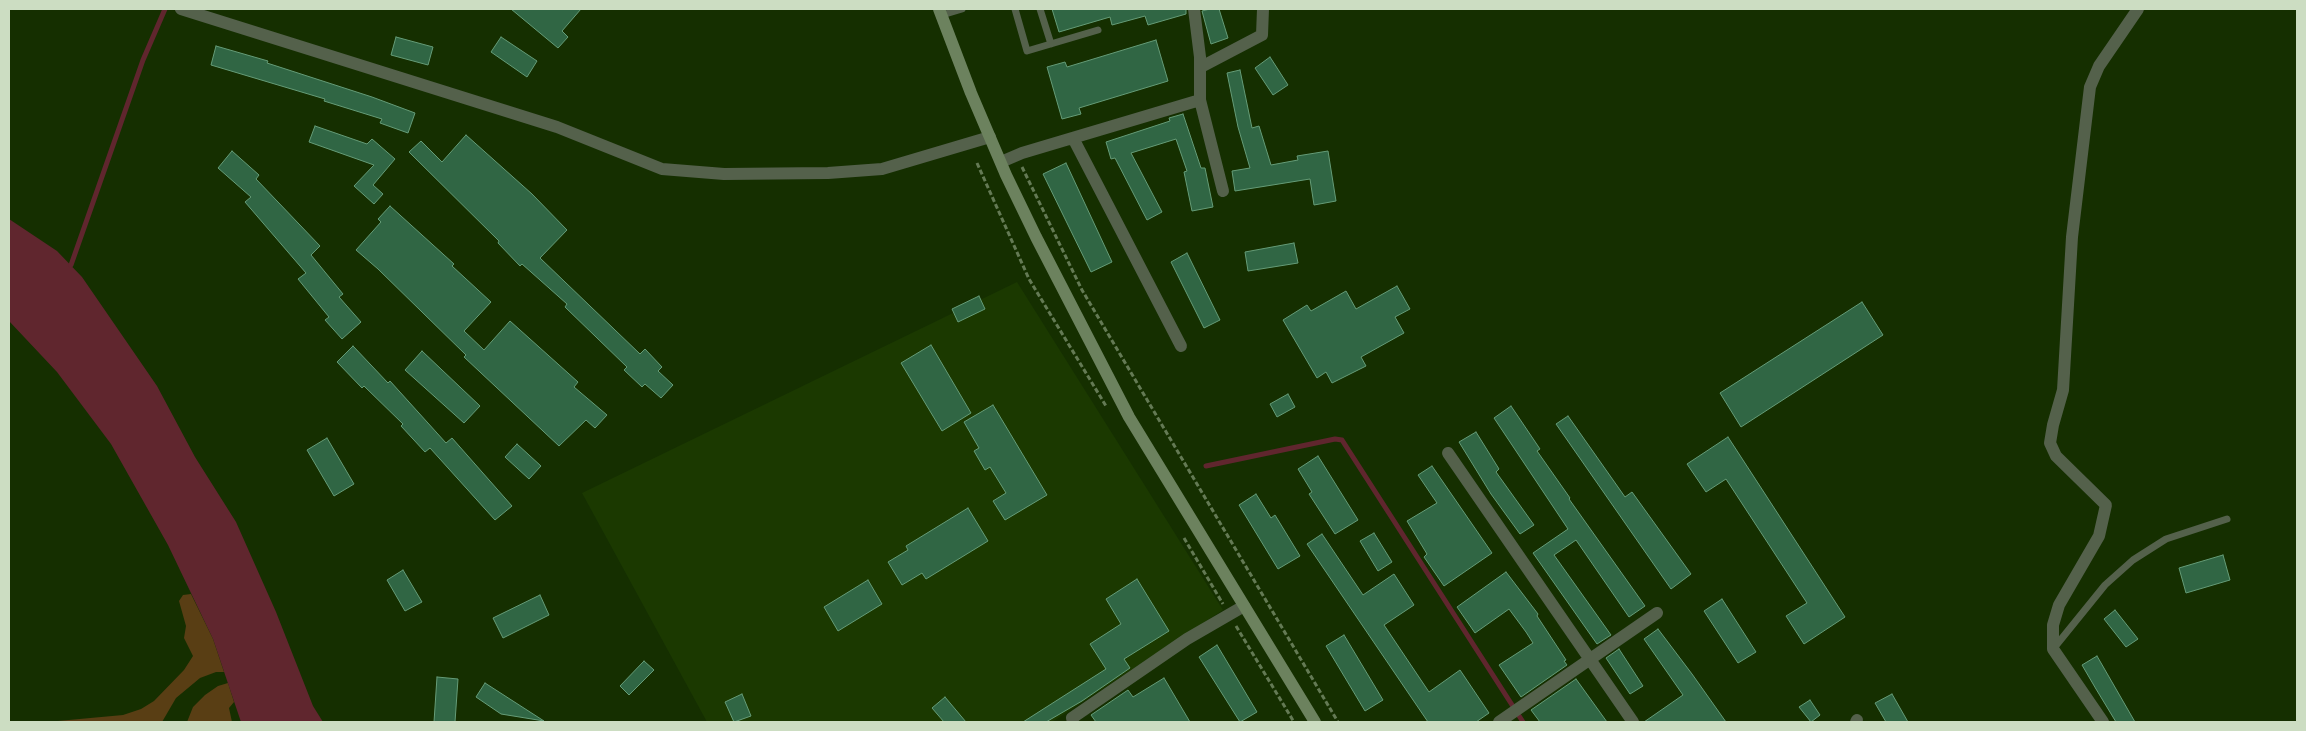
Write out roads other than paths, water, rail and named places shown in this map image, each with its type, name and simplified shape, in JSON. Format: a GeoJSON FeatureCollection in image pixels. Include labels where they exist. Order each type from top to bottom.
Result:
{"type":"FeatureCollection","features":[{"type":"Feature","properties":{"kind":"main road"},"geometry":{"type":"LineString","coordinates":[[941,12],[1000,162],[1036,237],[1129,417],[1315,722]]}},
{"type":"Feature","properties":{"kind":"street"},"geometry":{"type":"LineString","coordinates":[[181,9],[557,127],[662,169],[724,174],[828,173],[882,169],[990,137]]}},
{"type":"Feature","properties":{"kind":"street"},"geometry":{"type":"LineString","coordinates":[[1194,9],[1201,67],[1200,100],[1223,191]]}},
{"type":"Feature","properties":{"kind":"street"},"geometry":{"type":"LineString","coordinates":[[1201,67],[1262,35],[1263,9]]}},
{"type":"Feature","properties":{"kind":"street"},"geometry":{"type":"LineString","coordinates":[[2102,722],[2053,649],[2053,625],[2059,605],[2098,536],[2106,504],[2056,456],[2050,443],[2052,425],[2063,390],[2072,237],[2090,87],[2100,66],[2138,9]]}},
{"type":"Feature","properties":{"kind":"street"},"geometry":{"type":"LineString","coordinates":[[1000,162],[1200,100]]}},
{"type":"Feature","properties":{"kind":"street"},"geometry":{"type":"LineString","coordinates":[[1074,138],[1181,346]]}},
{"type":"Feature","properties":{"kind":"street"},"geometry":{"type":"LineString","coordinates":[[1448,453],[1633,722]]}},
{"type":"Feature","properties":{"kind":"street"},"geometry":{"type":"LineString","coordinates":[[1073,722],[1072,718],[1187,639],[1244,606]]}},
{"type":"Feature","properties":{"kind":"street"},"geometry":{"type":"LineString","coordinates":[[1499,722],[1513,718],[1589,659],[1657,613]]}},
{"type":"Feature","properties":{"kind":"lane"},"geometry":{"type":"LineString","coordinates":[[941,12],[962,9]]}},
{"type":"Feature","properties":{"kind":"lane"},"geometry":{"type":"LineString","coordinates":[[1015,9],[1027,51],[1098,30]]}},
{"type":"Feature","properties":{"kind":"lane"},"geometry":{"type":"LineString","coordinates":[[1040,9],[1051,44]]}},
{"type":"Feature","properties":{"kind":"lane"},"geometry":{"type":"LineString","coordinates":[[2053,649],[2105,584],[2133,560],[2166,539],[2227,519]]}},
{"type":"Feature","properties":{"kind":"waterway"},"geometry":{"type":"LineString","coordinates":[[71,265],[143,60],[165,9]]}},
{"type":"Feature","properties":{"kind":"waterway"},"geometry":{"type":"LineString","coordinates":[[1206,466],[1335,439],[1342,440],[1523,722]]}}]}
